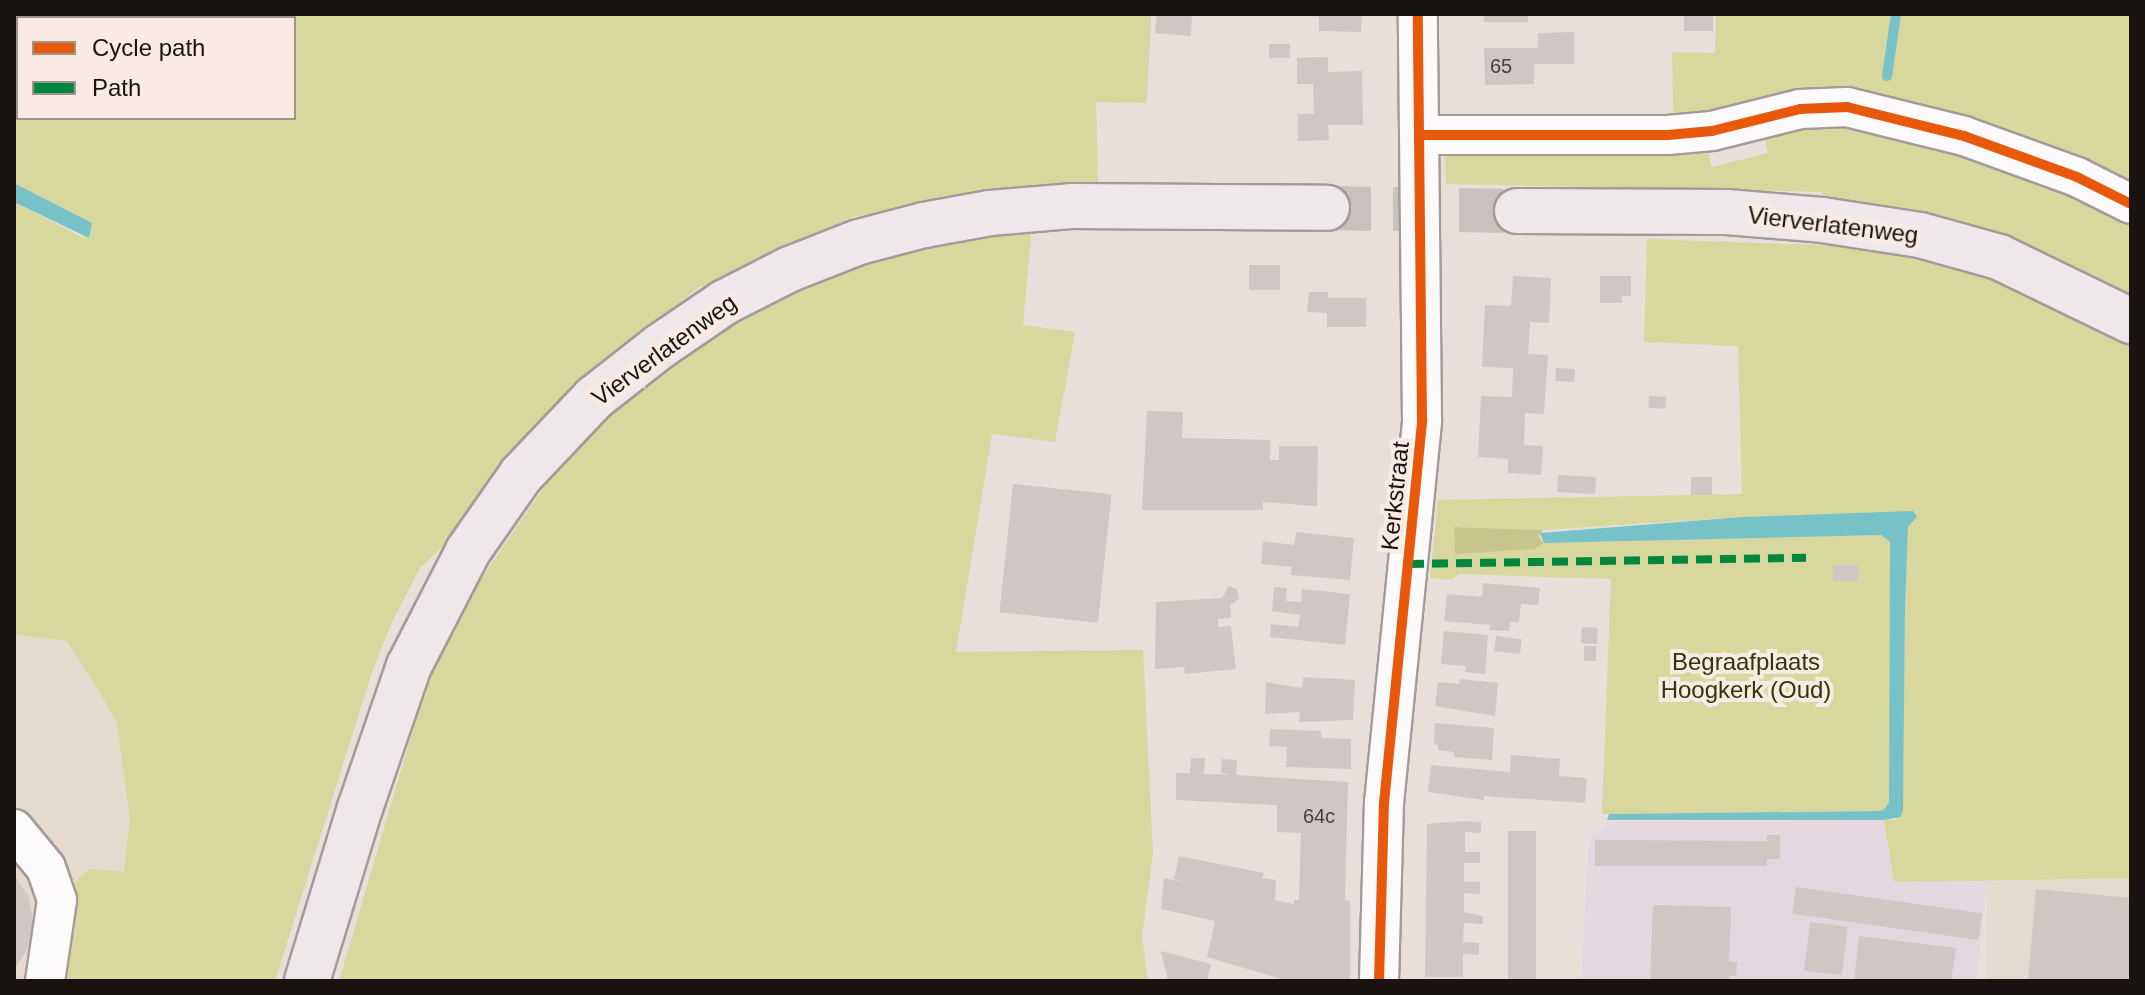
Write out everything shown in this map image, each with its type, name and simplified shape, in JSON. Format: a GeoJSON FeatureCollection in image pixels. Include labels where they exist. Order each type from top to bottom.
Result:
{"type":"FeatureCollection","features":[{"type":"Feature","properties":{"kind":"main road","name":"Vierverlatenweg"},"geometry":{"type":"LineString","coordinates":[[307,981],[360,808],[409,666],[468,551],[521,475],[594,398],[659,347],[725,302],[790,269],[859,242],[924,225],[990,213],[1071,206],[1327,208]]}},
{"type":"Feature","properties":{"kind":"main road","name":"Vierverlatenweg"},"geometry":{"type":"LineString","coordinates":[[1517,211],[1727,212],[1822,220],[1920,235],[1999,257],[2131,321]]}},
{"type":"Feature","properties":{"kind":"street","name":"Kerkstraat"},"geometry":{"type":"LineString","coordinates":[[1379,981],[1384,803],[1422,420],[1418,14]]}},
{"type":"Feature","properties":{"kind":"street"},"geometry":{"type":"LineString","coordinates":[[1421,135],[1668,135],[1712,131],[1800,109],[1847,107],[1881,112],[1977,140],[2077,177],[2131,204]]}},
{"type":"Feature","properties":{"kind":"street"},"geometry":{"type":"LineString","coordinates":[[14,829],[46,868],[57,900],[45,981]]}},
{"type":"Feature","properties":{"kind":"shaded area"},"geometry":{"type":"Polygon","coordinates":[[[1454,527],[1543,530],[1539,537],[1544,543],[1534,549],[1455,554],[1454,527]]]}},
{"type":"Feature","properties":{"kind":"shaded area"},"geometry":{"type":"Polygon","coordinates":[[[14,585],[98,612],[215,981],[14,981],[14,585]]]}},
{"type":"Feature","properties":{"kind":"shaded area"},"geometry":{"type":"Polygon","coordinates":[[[1884,820],[1894,882],[1987,880],[1977,981],[1581,981],[1589,839],[1610,821],[1884,820]]]}},
{"type":"Feature","properties":{"kind":"shaded area"},"geometry":{"type":"Polygon","coordinates":[[[1987,878],[2131,878],[2131,981],[1987,981],[1987,878]]]}},
{"type":"Feature","properties":{"kind":"green space"},"geometry":{"type":"Polygon","coordinates":[[[14,14],[1151,14],[1147,103],[1096,102],[1098,188],[978,194],[853,217],[698,288],[594,370],[517,452],[458,532],[420,568],[393,620],[373,669],[275,981],[58,981],[68,889],[89,869],[124,872],[130,819],[117,723],[100,693],[67,641],[14,634],[14,202],[84,238],[92,223],[14,183],[14,14]]]}},
{"type":"Feature","properties":{"kind":"green space"},"geometry":{"type":"Polygon","coordinates":[[[1716,14],[2131,14],[2131,192],[2042,151],[1743,110],[1673,116],[1672,52],[1715,53],[1716,14]]]}},
{"type":"Feature","properties":{"kind":"green space"},"geometry":{"type":"Polygon","coordinates":[[[1814,118],[1957,146],[2131,218],[2131,302],[1876,206],[1823,197],[1822,192],[1446,184],[1445,147],[1705,143],[1712,167],[1768,153],[1762,128],[1814,118]]]}},
{"type":"Feature","properties":{"kind":"green space"},"geometry":{"type":"Polygon","coordinates":[[[1025,226],[1031,235],[1023,325],[1075,332],[1055,442],[992,434],[956,652],[1143,650],[1153,853],[1142,937],[1148,981],[339,981],[424,692],[467,599],[558,467],[619,408],[670,365],[726,326],[794,288],[874,259],[1025,226]]]}},
{"type":"Feature","properties":{"kind":"green space","name":"Begraafplaats Hoogkerk (Oud)"},"geometry":{"type":"Polygon","coordinates":[[[1647,239],[1873,247],[1965,267],[2019,286],[2131,346],[2131,878],[1894,882],[1884,820],[1895,820],[1903,811],[1905,609],[1908,527],[1915,520],[1913,512],[1742,517],[1543,530],[1454,527],[1534,549],[1544,543],[1881,535],[1890,542],[1889,802],[1882,811],[1602,814],[1611,579],[1459,574],[1452,580],[1430,578],[1438,500],[1742,494],[1738,346],[1644,342],[1647,239]]]}},
{"type":"Feature","properties":{"kind":"water"},"geometry":{"type":"Polygon","coordinates":[[[14,183],[92,223],[89,238],[14,202],[14,183]]]}},
{"type":"Feature","properties":{"kind":"water"},"geometry":{"type":"Polygon","coordinates":[[[1913,511],[1917,517],[1908,527],[1903,811],[1900,817],[1884,820],[1607,820],[1609,814],[1882,811],[1889,802],[1890,542],[1881,535],[1544,543],[1540,533],[1742,517],[1913,511]]]}},
{"type":"Feature","properties":{"kind":"building"},"geometry":{"type":"Polygon","coordinates":[[[1157,14],[1192,14],[1191,36],[1155,33],[1157,14]]]}},
{"type":"Feature","properties":{"kind":"building"},"geometry":{"type":"Polygon","coordinates":[[[1305,14],[1362,14],[1361,32],[1319,31],[1319,17],[1305,14]]]}},
{"type":"Feature","properties":{"kind":"building"},"geometry":{"type":"Polygon","coordinates":[[[1484,14],[1528,14],[1528,22],[1484,22],[1484,14]]]}},
{"type":"Feature","properties":{"kind":"building"},"geometry":{"type":"Polygon","coordinates":[[[1684,14],[1713,14],[1713,31],[1684,31],[1684,14]]]}},
{"type":"Feature","properties":{"kind":"building"},"geometry":{"type":"Polygon","coordinates":[[[1574,32],[1574,64],[1534,64],[1534,84],[1485,85],[1484,48],[1538,48],[1538,33],[1574,32]]]}},
{"type":"Feature","properties":{"kind":"building"},"geometry":{"type":"Polygon","coordinates":[[[1269,44],[1290,44],[1290,58],[1269,58],[1269,44]]]}},
{"type":"Feature","properties":{"kind":"building"},"geometry":{"type":"Polygon","coordinates":[[[1328,57],[1328,72],[1362,71],[1363,125],[1328,125],[1329,140],[1298,141],[1298,114],[1314,114],[1313,84],[1297,84],[1297,58],[1328,57]]]}},
{"type":"Feature","properties":{"kind":"building"},"geometry":{"type":"Polygon","coordinates":[[[1249,265],[1280,265],[1280,290],[1249,290],[1249,265]]]}},
{"type":"Feature","properties":{"kind":"building"},"geometry":{"type":"Polygon","coordinates":[[[1513,276],[1551,278],[1549,323],[1530,322],[1528,354],[1548,355],[1544,414],[1525,413],[1524,445],[1543,446],[1541,475],[1508,473],[1508,459],[1478,457],[1481,396],[1512,397],[1513,368],[1482,367],[1485,305],[1511,306],[1513,276]]]}},
{"type":"Feature","properties":{"kind":"building"},"geometry":{"type":"Polygon","coordinates":[[[1600,276],[1631,276],[1631,296],[1622,296],[1622,303],[1600,303],[1600,276]]]}},
{"type":"Feature","properties":{"kind":"building"},"geometry":{"type":"Polygon","coordinates":[[[1309,292],[1328,292],[1328,298],[1366,298],[1366,327],[1327,327],[1327,313],[1307,312],[1309,292]]]}},
{"type":"Feature","properties":{"kind":"building"},"geometry":{"type":"Polygon","coordinates":[[[1556,368],[1575,369],[1574,382],[1555,381],[1556,368]]]}},
{"type":"Feature","properties":{"kind":"building"},"geometry":{"type":"Polygon","coordinates":[[[1649,396],[1666,397],[1665,409],[1648,408],[1649,396]]]}},
{"type":"Feature","properties":{"kind":"building"},"geometry":{"type":"Polygon","coordinates":[[[1147,411],[1183,412],[1182,438],[1270,440],[1270,460],[1279,460],[1279,446],[1318,446],[1317,506],[1263,502],[1263,510],[1142,510],[1147,411]]]}},
{"type":"Feature","properties":{"kind":"building"},"geometry":{"type":"Polygon","coordinates":[[[1558,475],[1596,477],[1595,494],[1557,492],[1558,475]]]}},
{"type":"Feature","properties":{"kind":"building"},"geometry":{"type":"Polygon","coordinates":[[[1691,477],[1712,477],[1712,495],[1691,495],[1691,477]]]}},
{"type":"Feature","properties":{"kind":"building"},"geometry":{"type":"Polygon","coordinates":[[[1013,484],[1111,494],[1098,623],[1000,612],[1013,484]]]}},
{"type":"Feature","properties":{"kind":"building"},"geometry":{"type":"Polygon","coordinates":[[[1296,532],[1354,538],[1350,580],[1291,575],[1292,567],[1261,564],[1263,541],[1294,545],[1296,532]]]}},
{"type":"Feature","properties":{"kind":"building"},"geometry":{"type":"Polygon","coordinates":[[[1833,565],[1858,565],[1858,581],[1833,581],[1833,565]]]}},
{"type":"Feature","properties":{"kind":"building"},"geometry":{"type":"Polygon","coordinates":[[[1483,583],[1540,588],[1538,605],[1521,604],[1519,622],[1510,622],[1509,631],[1489,630],[1490,625],[1444,621],[1447,594],[1482,597],[1483,583]]]}},
{"type":"Feature","properties":{"kind":"building"},"geometry":{"type":"Polygon","coordinates":[[[1229,586],[1237,589],[1239,599],[1230,605],[1231,618],[1218,619],[1218,627],[1231,626],[1236,669],[1185,674],[1184,667],[1155,669],[1156,602],[1222,598],[1229,586]]]}},
{"type":"Feature","properties":{"kind":"building"},"geometry":{"type":"Polygon","coordinates":[[[1274,587],[1287,588],[1286,601],[1301,602],[1302,589],[1350,594],[1345,645],[1270,637],[1271,624],[1298,627],[1300,615],[1272,611],[1274,587]]]}},
{"type":"Feature","properties":{"kind":"building"},"geometry":{"type":"Polygon","coordinates":[[[1582,627],[1598,628],[1597,644],[1581,643],[1582,627]]]}},
{"type":"Feature","properties":{"kind":"building"},"geometry":{"type":"Polygon","coordinates":[[[1444,631],[1488,635],[1485,674],[1465,672],[1466,666],[1441,664],[1444,631]]]}},
{"type":"Feature","properties":{"kind":"building"},"geometry":{"type":"Polygon","coordinates":[[[1496,636],[1522,639],[1520,654],[1494,651],[1496,636]]]}},
{"type":"Feature","properties":{"kind":"building"},"geometry":{"type":"Polygon","coordinates":[[[1584,646],[1596,646],[1596,661],[1584,661],[1584,646]]]}},
{"type":"Feature","properties":{"kind":"building"},"geometry":{"type":"Polygon","coordinates":[[[1303,677],[1355,680],[1353,720],[1299,722],[1300,712],[1265,714],[1266,682],[1302,688],[1303,677]]]}},
{"type":"Feature","properties":{"kind":"building"},"geometry":{"type":"Polygon","coordinates":[[[1460,679],[1498,683],[1495,716],[1435,706],[1438,682],[1459,684],[1460,679]]]}},
{"type":"Feature","properties":{"kind":"building"},"geometry":{"type":"Polygon","coordinates":[[[1435,723],[1494,728],[1492,760],[1454,757],[1454,752],[1438,750],[1438,745],[1434,744],[1435,723]]]}},
{"type":"Feature","properties":{"kind":"building"},"geometry":{"type":"Polygon","coordinates":[[[1270,729],[1321,731],[1321,738],[1351,739],[1351,769],[1286,767],[1287,747],[1269,746],[1270,729]]]}},
{"type":"Feature","properties":{"kind":"building"},"geometry":{"type":"Polygon","coordinates":[[[1511,755],[1560,759],[1559,776],[1587,778],[1585,803],[1484,796],[1484,800],[1428,792],[1431,765],[1510,772],[1511,755]]]}},
{"type":"Feature","properties":{"kind":"building"},"geometry":{"type":"Polygon","coordinates":[[[1191,758],[1205,758],[1204,774],[1232,775],[1221,773],[1222,759],[1237,760],[1236,775],[1348,782],[1345,900],[1350,901],[1350,981],[1288,981],[1207,957],[1215,921],[1161,909],[1164,878],[1184,882],[1174,879],[1179,856],[1264,873],[1262,878],[1276,880],[1275,900],[1294,904],[1294,900],[1299,900],[1301,833],[1277,832],[1277,805],[1176,800],[1176,773],[1190,773],[1191,758]]]}},
{"type":"Feature","properties":{"kind":"building"},"geometry":{"type":"Polygon","coordinates":[[[1481,822],[1481,833],[1465,832],[1465,852],[1480,852],[1480,863],[1464,863],[1464,882],[1480,882],[1480,894],[1464,893],[1464,912],[1483,916],[1483,924],[1464,923],[1463,942],[1479,943],[1479,955],[1463,954],[1463,977],[1425,977],[1427,824],[1481,822]]]}},
{"type":"Feature","properties":{"kind":"building"},"geometry":{"type":"Polygon","coordinates":[[[1508,831],[1536,831],[1536,981],[1508,981],[1508,831]]]}},
{"type":"Feature","properties":{"kind":"building"},"geometry":{"type":"Polygon","coordinates":[[[1767,835],[1780,835],[1780,859],[1767,859],[1767,866],[1595,866],[1595,840],[1767,841],[1767,835]]]}},
{"type":"Feature","properties":{"kind":"building"},"geometry":{"type":"Polygon","coordinates":[[[14,874],[29,898],[33,923],[26,952],[14,969],[14,874]]]}},
{"type":"Feature","properties":{"kind":"building"},"geometry":{"type":"Polygon","coordinates":[[[1796,887],[1982,913],[1978,940],[1792,914],[1796,887]]]}},
{"type":"Feature","properties":{"kind":"building"},"geometry":{"type":"Polygon","coordinates":[[[2036,889],[2131,898],[2131,981],[2028,981],[2036,889]]]}},
{"type":"Feature","properties":{"kind":"building"},"geometry":{"type":"Polygon","coordinates":[[[1653,905],[1731,907],[1729,961],[1737,962],[1736,976],[1729,976],[1729,981],[1650,981],[1653,905]]]}},
{"type":"Feature","properties":{"kind":"building"},"geometry":{"type":"Polygon","coordinates":[[[1810,922],[1848,927],[1842,975],[1804,971],[1810,922]]]}},
{"type":"Feature","properties":{"kind":"building"},"geometry":{"type":"Polygon","coordinates":[[[1859,936],[1956,948],[1951,981],[1854,981],[1859,936]]]}},
{"type":"Feature","properties":{"kind":"building"},"geometry":{"type":"Polygon","coordinates":[[[1161,951],[1211,964],[1207,981],[1168,981],[1161,951]]]}},
{"type":"Feature","properties":{"kind":"waterway"},"geometry":{"type":"LineString","coordinates":[[1887,76],[1896,14]]}},
{"type":"Feature","properties":{"kind":"tunnel"},"geometry":{"type":"LineString","coordinates":[[1327,208],[1517,211]]}},
{"type":"Feature","properties":{"kind":"marked path"},"geometry":{"type":"LineString","coordinates":[[1408,564],[1806,558]]}},
{"type":"Feature","properties":{"kind":"cycle path"},"geometry":{"type":"LineString","coordinates":[[1379,981],[1384,803],[1422,420],[1418,14]]}},
{"type":"Feature","properties":{"kind":"cycle path"},"geometry":{"type":"LineString","coordinates":[[1421,135],[1668,135],[1712,131],[1800,109],[1847,107],[1964,136],[2077,177],[2131,204]]}}]}
